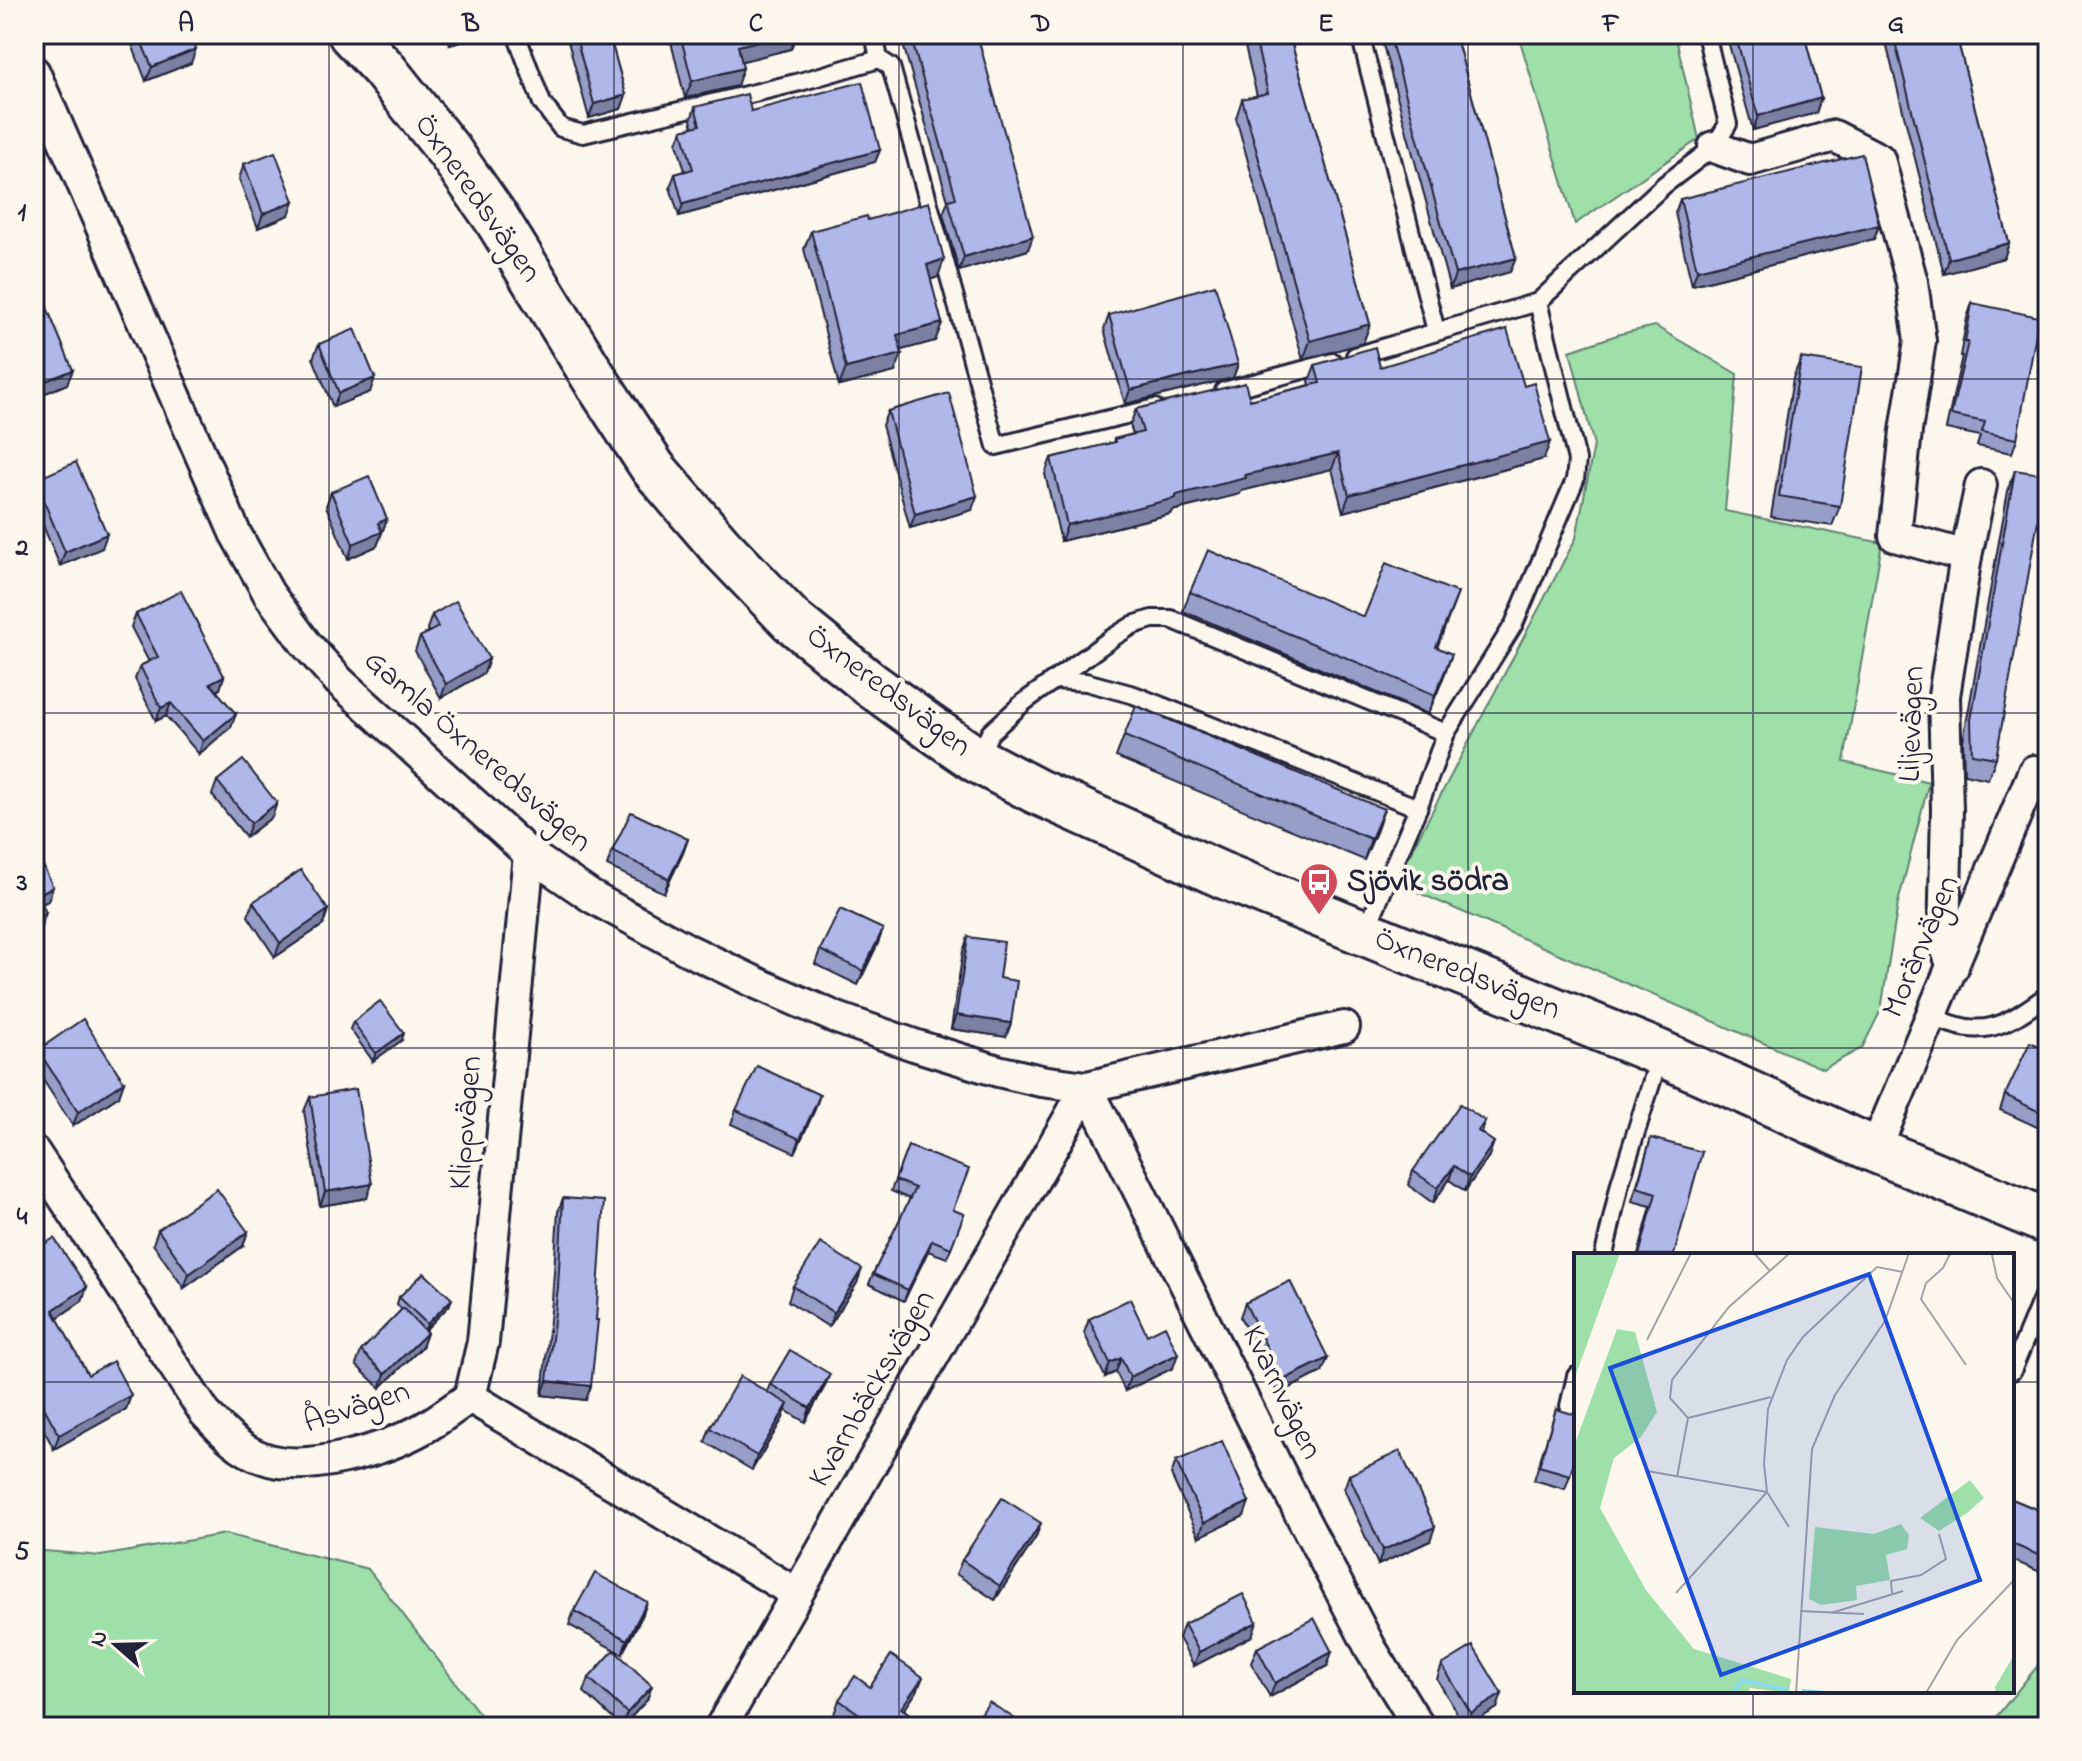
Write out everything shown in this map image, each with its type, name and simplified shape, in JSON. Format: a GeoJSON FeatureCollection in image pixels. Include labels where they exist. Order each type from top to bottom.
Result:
{"type":"FeatureCollection","features":[{"type":"Feature","properties":{"kind":"street","name":"Öxneredsvägen"},"geometry":{"type":"LineString","coordinates":[[351,34],[383,68],[449,151],[496,218],[653,468],[721,547],[791,620],[870,684],[977,760],[1070,807],[1365,934],[1660,1053],[1875,1150],[2048,1222]]}},
{"type":"Feature","properties":{"kind":"street","name":"Gamla Öxneredsvägen"},"geometry":{"type":"LineString","coordinates":[[34,72],[235,533],[269,594],[306,644],[339,681],[529,854],[592,897],[688,950],[837,1018],[998,1071],[1041,1081],[1087,1087],[1344,1027]]}},
{"type":"Feature","properties":{"kind":"street"},"geometry":{"type":"LineString","coordinates":[[1714,147],[1750,160],[1834,136],[1879,159],[1912,282],[1920,341],[1906,431],[1895,536],[1966,556]]}},
{"type":"Feature","properties":{"kind":"street","name":"Liljevägen"},"geometry":{"type":"LineString","coordinates":[[1953,967],[1944,942],[1947,809],[1944,696],[1966,556],[1981,485]]}},
{"type":"Feature","properties":{"kind":"street","name":"Moränvägen"},"geometry":{"type":"LineString","coordinates":[[1875,1150],[2034,771]]}},
{"type":"Feature","properties":{"kind":"street","name":"Klippvägen"},"geometry":{"type":"LineString","coordinates":[[470,1397],[483,1342],[529,854]]}},
{"type":"Feature","properties":{"kind":"street","name":"Kvarnbäcksvägen"},"geometry":{"type":"LineString","coordinates":[[721,1727],[1087,1087]]}},
{"type":"Feature","properties":{"kind":"street","name":"Kvarnvägen"},"geometry":{"type":"LineString","coordinates":[[1087,1087],[1299,1511],[1371,1649],[1419,1727]]}},
{"type":"Feature","properties":{"kind":"street","name":"Åsvägen"},"geometry":{"type":"LineString","coordinates":[[34,1152],[205,1413],[243,1448],[283,1464],[310,1464],[342,1458],[423,1429],[470,1397]]}},
{"type":"Feature","properties":{"kind":"street"},"geometry":{"type":"LineString","coordinates":[[470,1397],[797,1594]]}},
{"type":"Feature","properties":{"kind":"lane"},"geometry":{"type":"LineString","coordinates":[[516,34],[542,103],[561,128],[583,134],[800,82],[879,59]]}},
{"type":"Feature","properties":{"kind":"lane"},"geometry":{"type":"LineString","coordinates":[[874,34],[879,59],[891,67],[996,446],[1178,402]]}},
{"type":"Feature","properties":{"kind":"lane"},"geometry":{"type":"LineString","coordinates":[[1360,34],[1436,331]]}},
{"type":"Feature","properties":{"kind":"lane"},"geometry":{"type":"LineString","coordinates":[[1209,395],[1285,377],[1538,302],[1664,185],[1714,147],[1728,124],[1706,34]]}},
{"type":"Feature","properties":{"kind":"lane"},"geometry":{"type":"LineString","coordinates":[[1365,934],[1446,733],[1514,624],[1575,480],[1577,460],[1538,302]]}},
{"type":"Feature","properties":{"kind":"lane"},"geometry":{"type":"LineString","coordinates":[[977,760],[990,733],[1024,702],[1133,625],[1152,619],[1171,619],[1446,733]]}},
{"type":"Feature","properties":{"kind":"lane"},"geometry":{"type":"LineString","coordinates":[[1055,680],[1086,682],[1134,695],[1418,808]]}},
{"type":"Feature","properties":{"kind":"lane"},"geometry":{"type":"LineString","coordinates":[[1932,1016],[1956,1028],[1971,1030],[1993,1027],[2018,1016],[2048,995]]}},
{"type":"Feature","properties":{"kind":"lane"},"geometry":{"type":"LineString","coordinates":[[1604,1253],[1620,1183],[1660,1053]]}},
{"type":"Feature","properties":{"kind":"lane"},"geometry":{"type":"LineString","coordinates":[[2014,1366],[2048,1284]]}},
{"type":"Feature","properties":{"kind":"lane"},"geometry":{"type":"LineString","coordinates":[[1569,1406],[1574,1385]]}},
{"type":"Feature","properties":{"kind":"green space"},"geometry":{"type":"Polygon","coordinates":[[[1518,34],[1675,34],[1699,139],[1575,224],[1518,34]]]}},
{"type":"Feature","properties":{"kind":"green space"},"geometry":{"type":"Polygon","coordinates":[[[1655,326],[1737,374],[1725,511],[1882,543],[1844,762],[1929,782],[1898,903],[1881,1010],[1862,1048],[1823,1069],[1419,893],[1404,873],[1408,857],[1576,538],[1594,445],[1570,351],[1655,326]]]}},
{"type":"Feature","properties":{"kind":"green space"},"geometry":{"type":"Polygon","coordinates":[[[225,1534],[368,1569],[487,1727],[34,1727],[34,1550],[101,1556],[225,1534]]]}},
{"type":"Feature","properties":{"kind":"green space"},"geometry":{"type":"Polygon","coordinates":[[[2048,1653],[2048,1727],[1988,1727],[2048,1653]]]}},
{"type":"Feature","properties":{"kind":"building"},"geometry":{"type":"Polygon","coordinates":[[[138,34],[190,34],[196,49],[152,67],[138,34]]]}},
{"type":"Feature","properties":{"kind":"building"},"geometry":{"type":"Polygon","coordinates":[[[575,34],[609,34],[626,95],[594,104],[575,34]]]}},
{"type":"Feature","properties":{"kind":"building"},"geometry":{"type":"Polygon","coordinates":[[[680,34],[786,34],[738,46],[743,68],[692,81],[680,34]]]}},
{"type":"Feature","properties":{"kind":"building"},"geometry":{"type":"Polygon","coordinates":[[[910,34],[977,34],[1033,236],[964,257],[948,200],[956,198],[910,34]]]}},
{"type":"Feature","properties":{"kind":"building"},"geometry":{"type":"Polygon","coordinates":[[[1254,34],[1289,34],[1370,324],[1310,341],[1242,99],[1268,93],[1254,34]]]}},
{"type":"Feature","properties":{"kind":"building"},"geometry":{"type":"Polygon","coordinates":[[[1389,34],[1455,34],[1516,258],[1455,274],[1389,34]]]}},
{"type":"Feature","properties":{"kind":"building"},"geometry":{"type":"Polygon","coordinates":[[[1735,34],[1804,34],[1821,98],[1758,116],[1735,34]]]}},
{"type":"Feature","properties":{"kind":"building"},"geometry":{"type":"Polygon","coordinates":[[[1893,34],[1956,34],[2009,243],[1949,259],[1893,34]]]}},
{"type":"Feature","properties":{"kind":"building"},"geometry":{"type":"Polygon","coordinates":[[[862,82],[880,150],[683,204],[675,174],[693,169],[682,130],[700,125],[695,107],[747,94],[751,111],[862,82]]]}},
{"type":"Feature","properties":{"kind":"building"},"geometry":{"type":"Polygon","coordinates":[[[275,152],[294,201],[263,214],[244,164],[275,152]]]}},
{"type":"Feature","properties":{"kind":"building"},"geometry":{"type":"Polygon","coordinates":[[[1862,154],[1879,225],[1697,270],[1680,199],[1862,154]]]}},
{"type":"Feature","properties":{"kind":"building"},"geometry":{"type":"Polygon","coordinates":[[[929,202],[944,259],[927,265],[942,323],[897,335],[902,354],[846,368],[811,231],[867,216],[868,220],[929,202]]]}},
{"type":"Feature","properties":{"kind":"building"},"geometry":{"type":"Polygon","coordinates":[[[1215,285],[1238,364],[1130,390],[1109,315],[1215,285]]]}},
{"type":"Feature","properties":{"kind":"building"},"geometry":{"type":"Polygon","coordinates":[[[43,298],[73,370],[38,384],[34,374],[34,302],[43,298]]]}},
{"type":"Feature","properties":{"kind":"building"},"geometry":{"type":"Polygon","coordinates":[[[1972,303],[2039,317],[2017,439],[1982,432],[1985,422],[1951,415],[1968,342],[1965,342],[1972,303]]]}},
{"type":"Feature","properties":{"kind":"building"},"geometry":{"type":"Polygon","coordinates":[[[355,329],[375,378],[339,393],[319,344],[355,329]]]}},
{"type":"Feature","properties":{"kind":"building"},"geometry":{"type":"Polygon","coordinates":[[[1507,329],[1524,386],[1534,383],[1550,442],[1349,495],[1338,453],[1245,475],[1246,478],[1176,495],[1176,498],[1067,525],[1051,458],[1143,432],[1136,409],[1245,383],[1250,400],[1320,383],[1315,365],[1375,347],[1380,367],[1507,329]]]}},
{"type":"Feature","properties":{"kind":"building"},"geometry":{"type":"Polygon","coordinates":[[[1801,358],[1862,367],[1840,506],[1779,496],[1801,358]]]}},
{"type":"Feature","properties":{"kind":"building"},"geometry":{"type":"Polygon","coordinates":[[[949,393],[977,496],[915,514],[888,411],[949,393]]]}},
{"type":"Feature","properties":{"kind":"building"},"geometry":{"type":"Polygon","coordinates":[[[76,462],[107,534],[65,552],[35,480],[76,462]]]}},
{"type":"Feature","properties":{"kind":"building"},"geometry":{"type":"Polygon","coordinates":[[[2015,470],[2046,475],[1996,758],[1972,754],[1971,720],[2015,470]]]}},
{"type":"Feature","properties":{"kind":"building"},"geometry":{"type":"Polygon","coordinates":[[[369,476],[387,519],[378,523],[382,532],[353,544],[331,492],[369,476]]]}},
{"type":"Feature","properties":{"kind":"building"},"geometry":{"type":"Polygon","coordinates":[[[1208,550],[1364,617],[1386,563],[1458,593],[1436,647],[1452,654],[1435,695],[1190,592],[1208,550]]]}},
{"type":"Feature","properties":{"kind":"building"},"geometry":{"type":"Polygon","coordinates":[[[181,591],[224,676],[210,683],[236,714],[203,741],[171,703],[161,708],[140,666],[158,657],[136,614],[181,591]]]}},
{"type":"Feature","properties":{"kind":"building"},"geometry":{"type":"Polygon","coordinates":[[[456,601],[489,659],[446,684],[420,637],[438,627],[432,615],[456,601]]]}},
{"type":"Feature","properties":{"kind":"building"},"geometry":{"type":"Polygon","coordinates":[[[1136,706],[1384,809],[1371,839],[1124,736],[1136,706]]]}},
{"type":"Feature","properties":{"kind":"building"},"geometry":{"type":"Polygon","coordinates":[[[243,760],[277,803],[251,823],[217,781],[243,760]]]}},
{"type":"Feature","properties":{"kind":"building"},"geometry":{"type":"Polygon","coordinates":[[[631,812],[688,839],[669,879],[612,851],[631,812]]]}},
{"type":"Feature","properties":{"kind":"building"},"geometry":{"type":"Polygon","coordinates":[[[34,846],[53,887],[38,894],[46,913],[34,918],[34,846]]]}},
{"type":"Feature","properties":{"kind":"building"},"geometry":{"type":"Polygon","coordinates":[[[301,870],[328,910],[280,943],[253,902],[301,870]]]}},
{"type":"Feature","properties":{"kind":"building"},"geometry":{"type":"Polygon","coordinates":[[[840,909],[883,929],[863,971],[820,950],[840,909]]]}},
{"type":"Feature","properties":{"kind":"building"},"geometry":{"type":"Polygon","coordinates":[[[968,937],[1004,942],[999,978],[1017,981],[1011,1023],[956,1015],[968,937]]]}},
{"type":"Feature","properties":{"kind":"building"},"geometry":{"type":"Polygon","coordinates":[[[380,1001],[404,1033],[376,1053],[353,1022],[380,1001]]]}},
{"type":"Feature","properties":{"kind":"building"},"geometry":{"type":"Polygon","coordinates":[[[83,1019],[124,1082],[78,1112],[38,1050],[83,1019]]]}},
{"type":"Feature","properties":{"kind":"building"},"geometry":{"type":"Polygon","coordinates":[[[2030,1042],[2048,1050],[2048,1116],[2005,1095],[2030,1042]]]}},
{"type":"Feature","properties":{"kind":"building"},"geometry":{"type":"Polygon","coordinates":[[[757,1066],[820,1095],[800,1139],[736,1110],[757,1066]]]}},
{"type":"Feature","properties":{"kind":"building"},"geometry":{"type":"Polygon","coordinates":[[[356,1089],[372,1184],[325,1192],[310,1097],[356,1089]]]}},
{"type":"Feature","properties":{"kind":"building"},"geometry":{"type":"Polygon","coordinates":[[[1460,1104],[1485,1121],[1478,1131],[1494,1142],[1470,1177],[1454,1166],[1438,1188],[1413,1171],[1460,1104]]]}},
{"type":"Feature","properties":{"kind":"building"},"geometry":{"type":"Polygon","coordinates":[[[1651,1138],[1702,1152],[1675,1253],[1640,1253],[1656,1193],[1637,1187],[1651,1138]]]}},
{"type":"Feature","properties":{"kind":"building"},"geometry":{"type":"Polygon","coordinates":[[[908,1146],[969,1169],[953,1210],[964,1214],[951,1248],[932,1240],[908,1290],[873,1274],[915,1188],[895,1180],[908,1146]]]}},
{"type":"Feature","properties":{"kind":"building"},"geometry":{"type":"Polygon","coordinates":[[[217,1189],[248,1232],[189,1274],[158,1230],[217,1189]]]}},
{"type":"Feature","properties":{"kind":"building"},"geometry":{"type":"Polygon","coordinates":[[[563,1198],[604,1201],[591,1386],[547,1381],[558,1287],[563,1198]]]}},
{"type":"Feature","properties":{"kind":"building"},"geometry":{"type":"Polygon","coordinates":[[[54,1238],[87,1287],[53,1310],[88,1375],[113,1361],[131,1395],[59,1435],[34,1389],[34,1251],[54,1238]]]}},
{"type":"Feature","properties":{"kind":"building"},"geometry":{"type":"Polygon","coordinates":[[[820,1243],[862,1269],[834,1313],[793,1286],[820,1243]]]}},
{"type":"Feature","properties":{"kind":"building"},"geometry":{"type":"Polygon","coordinates":[[[424,1273],[452,1299],[427,1324],[399,1297],[424,1273]]]}},
{"type":"Feature","properties":{"kind":"building"},"geometry":{"type":"Polygon","coordinates":[[[1290,1281],[1328,1358],[1283,1380],[1245,1303],[1290,1281]]]}},
{"type":"Feature","properties":{"kind":"building"},"geometry":{"type":"Polygon","coordinates":[[[1130,1299],[1147,1335],[1165,1326],[1178,1354],[1130,1377],[1121,1358],[1110,1363],[1089,1319],[1130,1299]]]}},
{"type":"Feature","properties":{"kind":"building"},"geometry":{"type":"Polygon","coordinates":[[[403,1308],[427,1333],[385,1374],[361,1351],[403,1308]]]}},
{"type":"Feature","properties":{"kind":"building"},"geometry":{"type":"Polygon","coordinates":[[[790,1350],[830,1374],[810,1408],[770,1384],[790,1350]]]}},
{"type":"Feature","properties":{"kind":"building"},"geometry":{"type":"Polygon","coordinates":[[[740,1376],[788,1404],[757,1456],[710,1428],[740,1376]]]}},
{"type":"Feature","properties":{"kind":"building"},"geometry":{"type":"Polygon","coordinates":[[[1556,1409],[1574,1414],[1574,1462],[1570,1475],[1539,1466],[1556,1409]]]}},
{"type":"Feature","properties":{"kind":"building"},"geometry":{"type":"Polygon","coordinates":[[[1222,1441],[1249,1502],[1204,1523],[1176,1461],[1222,1441]]]}},
{"type":"Feature","properties":{"kind":"building"},"geometry":{"type":"Polygon","coordinates":[[[1400,1451],[1435,1527],[1383,1550],[1349,1475],[1400,1451]]]}},
{"type":"Feature","properties":{"kind":"building"},"geometry":{"type":"Polygon","coordinates":[[[1002,1498],[1041,1523],[1000,1586],[962,1560],[1002,1498]]]}},
{"type":"Feature","properties":{"kind":"building"},"geometry":{"type":"Polygon","coordinates":[[[2014,1500],[2048,1514],[2048,1559],[2014,1545],[2014,1500]]]}},
{"type":"Feature","properties":{"kind":"building"},"geometry":{"type":"Polygon","coordinates":[[[595,1573],[647,1602],[627,1640],[574,1611],[595,1573]]]}},
{"type":"Feature","properties":{"kind":"building"},"geometry":{"type":"Polygon","coordinates":[[[1243,1594],[1257,1622],[1199,1652],[1184,1624],[1243,1594]]]}},
{"type":"Feature","properties":{"kind":"building"},"geometry":{"type":"Polygon","coordinates":[[[1314,1618],[1332,1652],[1275,1683],[1257,1648],[1314,1618]]]}},
{"type":"Feature","properties":{"kind":"building"},"geometry":{"type":"Polygon","coordinates":[[[1473,1646],[1502,1694],[1471,1713],[1442,1665],[1473,1646]]]}},
{"type":"Feature","properties":{"kind":"building"},"geometry":{"type":"Polygon","coordinates":[[[614,1650],[652,1686],[627,1713],[589,1678],[614,1650]]]}},
{"type":"Feature","properties":{"kind":"building"},"geometry":{"type":"Polygon","coordinates":[[[891,1655],[923,1677],[901,1708],[929,1727],[879,1727],[839,1700],[855,1676],[870,1687],[891,1655]]]}},
{"type":"Feature","properties":{"kind":"building"},"geometry":{"type":"Polygon","coordinates":[[[989,1702],[1020,1722],[1017,1727],[972,1727],[989,1702]]]}},
{"type":"Feature","properties":{"kind":"place","name":"Sjövik södra"},"geometry":{"type":"Point","coordinates":[1319,916]}}]}
